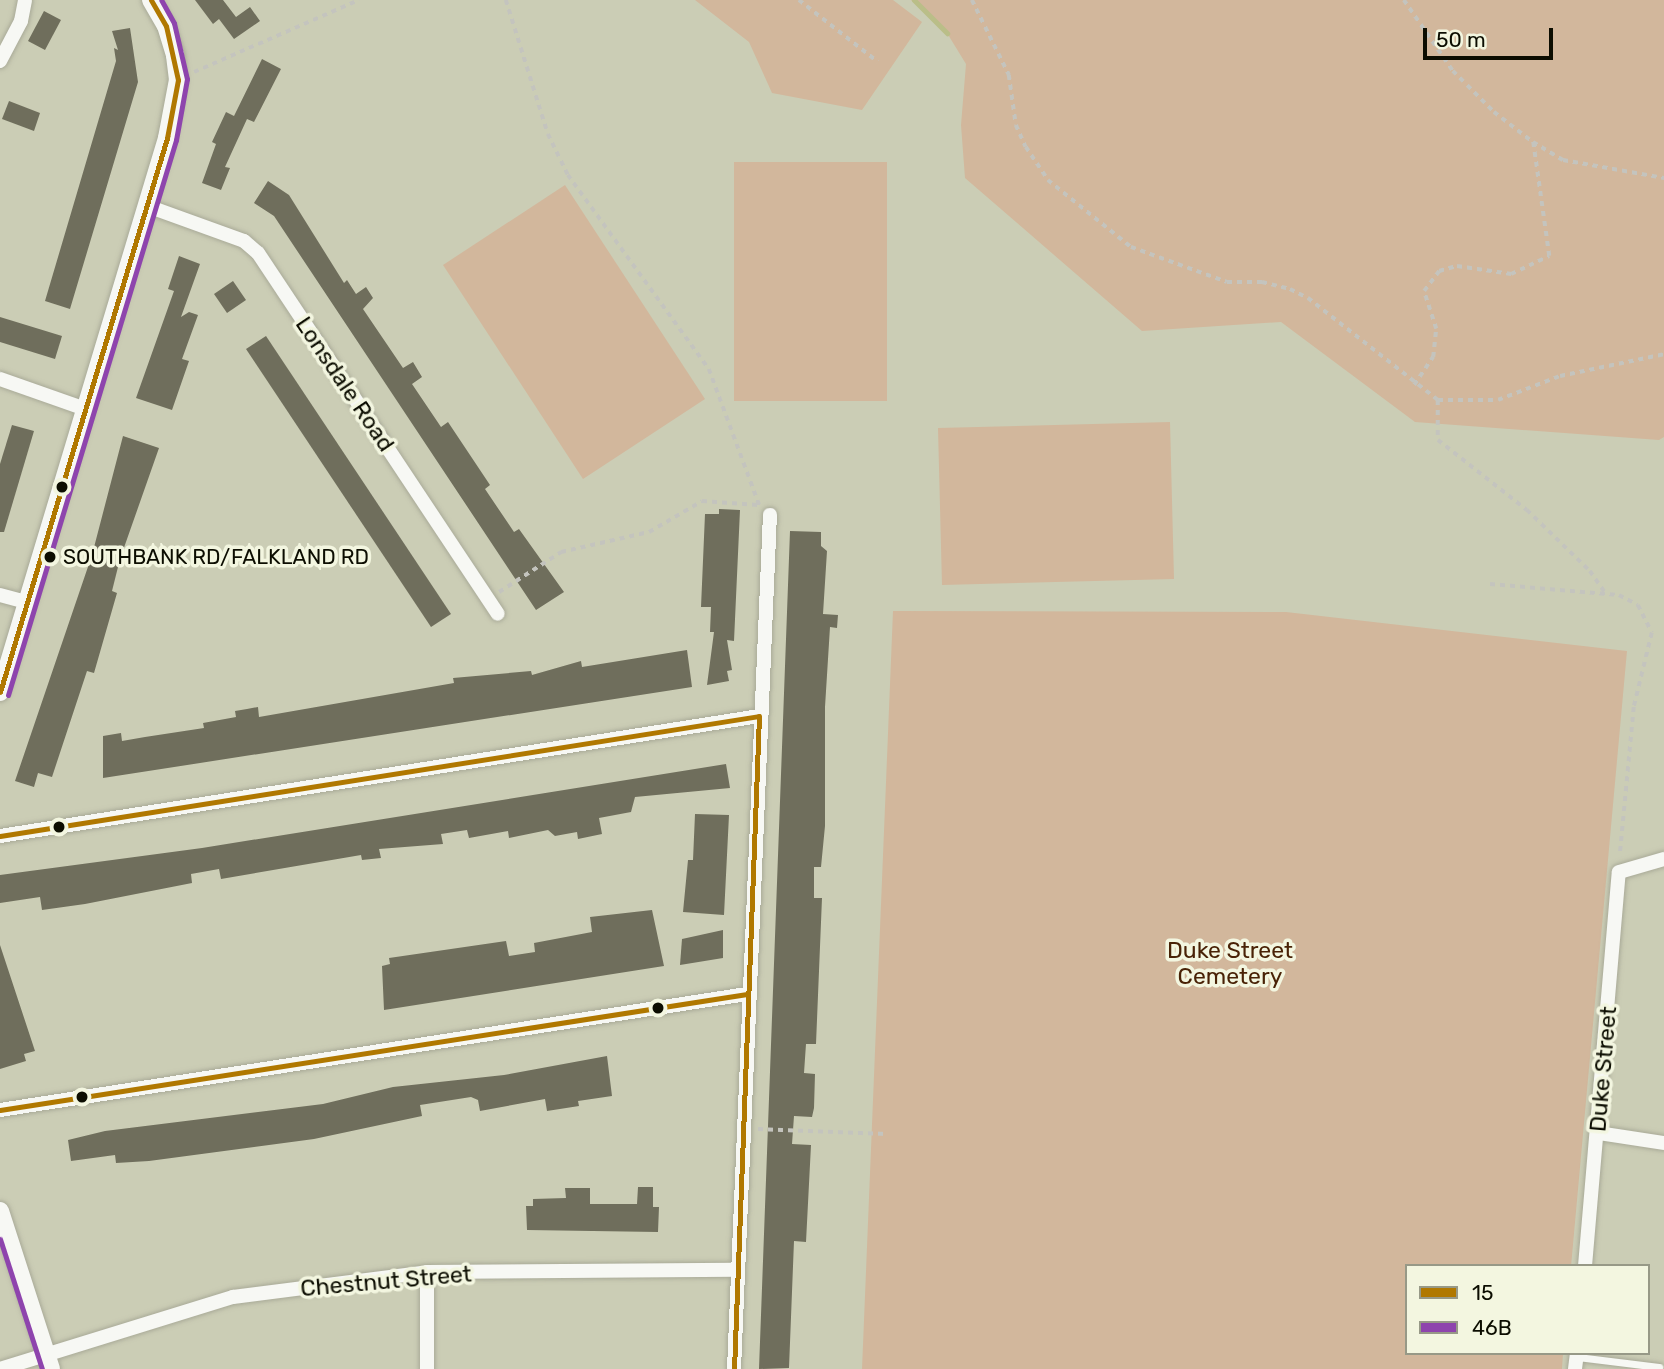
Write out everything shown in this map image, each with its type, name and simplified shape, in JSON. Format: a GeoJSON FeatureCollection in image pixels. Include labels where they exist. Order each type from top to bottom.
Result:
{"type":"FeatureCollection","features":[{"type":"Feature","properties":{"kind":"street"},"geometry":{"type":"LineString","coordinates":[[0,61],[21,21],[25,0]]}},
{"type":"Feature","properties":{"kind":"street"},"geometry":{"type":"LineString","coordinates":[[0,692],[149,207],[178,79],[166,26],[151,0]]}},
{"type":"Feature","properties":{"kind":"street","name":"Lonsdale Road"},"geometry":{"type":"LineString","coordinates":[[149,207],[244,241],[258,253],[498,614]]}},
{"type":"Feature","properties":{"kind":"street"},"geometry":{"type":"LineString","coordinates":[[0,379],[85,409]]}},
{"type":"Feature","properties":{"kind":"street"},"geometry":{"type":"LineString","coordinates":[[734,1369],[747,994],[770,515]]}},
{"type":"Feature","properties":{"kind":"street"},"geometry":{"type":"LineString","coordinates":[[0,594],[26,602]]}},
{"type":"Feature","properties":{"kind":"street"},"geometry":{"type":"LineString","coordinates":[[0,836],[759,716]]}},
{"type":"Feature","properties":{"kind":"street"},"geometry":{"type":"LineString","coordinates":[[1619,872],[1664,859]]}},
{"type":"Feature","properties":{"kind":"street","name":"Duke Street"},"geometry":{"type":"LineString","coordinates":[[1585,1264],[1619,872]]}},
{"type":"Feature","properties":{"kind":"street"},"geometry":{"type":"LineString","coordinates":[[0,1110],[747,994]]}},
{"type":"Feature","properties":{"kind":"street"},"geometry":{"type":"LineString","coordinates":[[1598,1133],[1664,1143]]}},
{"type":"Feature","properties":{"kind":"street"},"geometry":{"type":"LineString","coordinates":[[0,1211],[48,1361]]}},
{"type":"Feature","properties":{"kind":"street","name":"Chestnut Street"},"geometry":{"type":"LineString","coordinates":[[0,1369],[48,1361],[233,1297],[427,1272],[736,1270]]}},
{"type":"Feature","properties":{"kind":"street"},"geometry":{"type":"LineString","coordinates":[[427,1272],[427,1369]]}},
{"type":"Feature","properties":{"kind":"lane"},"geometry":{"type":"LineString","coordinates":[[1576,1360],[1659,1367]]}},
{"type":"Feature","properties":{"kind":"path"},"geometry":{"type":"LineString","coordinates":[[178,79],[359,0]]}},
{"type":"Feature","properties":{"kind":"path"},"geometry":{"type":"LineString","coordinates":[[487,599],[561,552],[649,532],[702,501],[758,505],[709,369],[568,175],[548,134],[506,0]]}},
{"type":"Feature","properties":{"kind":"path"},"geometry":{"type":"LineString","coordinates":[[799,0],[878,62]]}},
{"type":"Feature","properties":{"kind":"path"},"geometry":{"type":"LineString","coordinates":[[972,0],[1009,75],[1016,124],[1026,147],[1048,180],[1097,223],[1131,247],[1215,279],[1275,284],[1308,298],[1414,385],[1438,400],[1498,400],[1560,376],[1664,354]]}},
{"type":"Feature","properties":{"kind":"path"},"geometry":{"type":"LineString","coordinates":[[1404,0],[1454,71],[1493,112],[1533,142],[1563,160],[1664,178]]}},
{"type":"Feature","properties":{"kind":"path"},"geometry":{"type":"LineString","coordinates":[[1414,385],[1433,357],[1436,329],[1423,291],[1439,271],[1457,266],[1511,274],[1549,256],[1533,142]]}},
{"type":"Feature","properties":{"kind":"path"},"geometry":{"type":"LineString","coordinates":[[1438,400],[1438,440],[1527,510],[1590,571],[1606,594]]}},
{"type":"Feature","properties":{"kind":"path"},"geometry":{"type":"LineString","coordinates":[[1490,584],[1606,594],[1638,605],[1652,633],[1634,707],[1619,872]]}},
{"type":"Feature","properties":{"kind":"path"},"geometry":{"type":"LineString","coordinates":[[742,1129],[887,1133]]}},
{"type":"Feature","properties":{"kind":"green space"},"geometry":{"type":"Polygon","coordinates":[[[695,0],[893,0],[922,22],[862,110],[772,93],[749,42],[695,0]]]}},
{"type":"Feature","properties":{"kind":"green space"},"geometry":{"type":"Polygon","coordinates":[[[911,0],[1664,0],[1664,437],[1659,440],[1415,422],[1281,322],[1142,331],[965,178],[961,125],[966,64],[947,33],[911,0]]]}},
{"type":"Feature","properties":{"kind":"green space"},"geometry":{"type":"Polygon","coordinates":[[[734,162],[887,162],[887,401],[734,401],[734,162]]]}},
{"type":"Feature","properties":{"kind":"green space"},"geometry":{"type":"Polygon","coordinates":[[[565,185],[705,399],[583,479],[443,265],[565,185]]]}},
{"type":"Feature","properties":{"kind":"green space"},"geometry":{"type":"Polygon","coordinates":[[[1170,422],[1174,579],[942,585],[938,428],[1170,422]]]}},
{"type":"Feature","properties":{"kind":"green space","name":"Duke Street Cemetery"},"geometry":{"type":"Polygon","coordinates":[[[893,611],[1286,612],[1627,651],[1571,1264],[1405,1264],[1405,1355],[1563,1355],[1562,1369],[862,1369],[893,611]]]}},
{"type":"Feature","properties":{"kind":"building"},"geometry":{"type":"Polygon","coordinates":[[[195,0],[223,0],[236,17],[250,7],[260,21],[234,39],[219,19],[213,24],[195,0]]]}},
{"type":"Feature","properties":{"kind":"building"},"geometry":{"type":"Polygon","coordinates":[[[44,11],[61,20],[45,50],[28,41],[44,11]]]}},
{"type":"Feature","properties":{"kind":"building"},"geometry":{"type":"Polygon","coordinates":[[[130,28],[138,82],[70,309],[45,301],[116,61],[114,48],[118,50],[112,31],[130,28]]]}},
{"type":"Feature","properties":{"kind":"building"},"geometry":{"type":"Polygon","coordinates":[[[262,59],[281,69],[254,122],[247,119],[225,167],[230,168],[221,190],[202,183],[216,144],[212,142],[226,112],[234,116],[262,59]]]}},
{"type":"Feature","properties":{"kind":"building"},"geometry":{"type":"Polygon","coordinates":[[[9,101],[40,113],[34,131],[2,119],[9,101]]]}},
{"type":"Feature","properties":{"kind":"building"},"geometry":{"type":"Polygon","coordinates":[[[268,181],[289,195],[344,283],[347,280],[356,294],[366,287],[373,298],[363,309],[403,368],[413,362],[422,377],[412,384],[441,427],[448,422],[490,485],[485,489],[514,532],[519,529],[564,592],[536,610],[274,216],[254,203],[268,181]]]}},
{"type":"Feature","properties":{"kind":"building"},"geometry":{"type":"Polygon","coordinates":[[[179,256],[200,264],[181,317],[189,312],[198,315],[182,359],[189,361],[172,410],[136,398],[174,291],[168,289],[179,256]]]}},
{"type":"Feature","properties":{"kind":"building"},"geometry":{"type":"Polygon","coordinates":[[[233,281],[246,300],[227,313],[214,294],[233,281]]]}},
{"type":"Feature","properties":{"kind":"building"},"geometry":{"type":"Polygon","coordinates":[[[0,317],[62,336],[55,359],[0,342],[0,317]]]}},
{"type":"Feature","properties":{"kind":"building"},"geometry":{"type":"Polygon","coordinates":[[[266,336],[451,614],[431,627],[246,349],[266,336]]]}},
{"type":"Feature","properties":{"kind":"building"},"geometry":{"type":"Polygon","coordinates":[[[12,425],[34,431],[4,532],[0,532],[0,464],[12,425]]]}},
{"type":"Feature","properties":{"kind":"building"},"geometry":{"type":"Polygon","coordinates":[[[123,436],[159,448],[120,559],[112,591],[117,593],[94,673],[87,671],[52,777],[38,773],[34,787],[15,781],[92,555],[123,436]]]}},
{"type":"Feature","properties":{"kind":"building"},"geometry":{"type":"Polygon","coordinates":[[[719,509],[740,510],[734,641],[727,640],[732,670],[727,671],[729,681],[707,685],[714,632],[710,632],[711,607],[701,607],[705,514],[719,514],[719,509]]]}},
{"type":"Feature","properties":{"kind":"building"},"geometry":{"type":"Polygon","coordinates":[[[790,531],[821,532],[821,546],[827,551],[823,614],[838,615],[837,628],[830,627],[825,707],[825,826],[821,867],[814,867],[814,898],[822,898],[816,1044],[806,1044],[804,1073],[815,1074],[814,1108],[812,1117],[794,1116],[792,1144],[811,1145],[806,1242],[794,1241],[789,1368],[759,1369],[790,531]]]}},
{"type":"Feature","properties":{"kind":"building"},"geometry":{"type":"Polygon","coordinates":[[[687,650],[692,687],[103,778],[103,736],[121,733],[122,741],[204,728],[203,723],[236,717],[235,711],[258,707],[259,717],[454,683],[453,678],[531,671],[532,675],[581,661],[582,667],[687,650]]]}},
{"type":"Feature","properties":{"kind":"building"},"geometry":{"type":"Polygon","coordinates":[[[726,764],[730,788],[635,797],[631,812],[599,818],[602,834],[578,839],[577,832],[555,836],[548,830],[509,838],[508,831],[469,838],[467,830],[441,834],[443,844],[379,849],[381,858],[362,860],[361,855],[221,879],[219,869],[191,874],[192,883],[42,910],[40,897],[0,903],[0,875],[202,848],[726,764]]]}},
{"type":"Feature","properties":{"kind":"building"},"geometry":{"type":"Polygon","coordinates":[[[695,814],[729,815],[724,915],[683,912],[688,860],[693,860],[695,814]]]}},
{"type":"Feature","properties":{"kind":"building"},"geometry":{"type":"Polygon","coordinates":[[[652,910],[664,966],[384,1010],[382,966],[390,964],[389,958],[506,941],[509,956],[535,952],[534,943],[592,932],[590,917],[652,910]]]}},
{"type":"Feature","properties":{"kind":"building"},"geometry":{"type":"Polygon","coordinates":[[[723,930],[723,958],[680,965],[682,939],[723,930]]]}},
{"type":"Feature","properties":{"kind":"building"},"geometry":{"type":"Polygon","coordinates":[[[0,945],[35,1051],[24,1054],[26,1061],[0,1069],[0,945]]]}},
{"type":"Feature","properties":{"kind":"building"},"geometry":{"type":"Polygon","coordinates":[[[607,1056],[612,1096],[578,1101],[579,1106],[547,1111],[545,1099],[480,1111],[478,1100],[471,1097],[420,1105],[422,1116],[314,1139],[149,1161],[116,1163],[115,1155],[71,1161],[68,1140],[105,1131],[323,1104],[393,1087],[504,1075],[607,1056]]]}},
{"type":"Feature","properties":{"kind":"building"},"geometry":{"type":"Polygon","coordinates":[[[638,1187],[653,1187],[653,1207],[659,1207],[658,1232],[527,1230],[526,1206],[533,1206],[533,1199],[566,1198],[565,1188],[590,1188],[590,1204],[637,1204],[638,1187]]]}},
{"type":"Feature","properties":{"kind":"waterway"},"geometry":{"type":"LineString","coordinates":[[914,0],[947,33]]}},
{"type":"Feature","properties":{"kind":"transit line","name":"15"},"geometry":{"type":"LineString","coordinates":[[0,692],[167,138],[178,80],[166,26],[151,0]]}},
{"type":"Feature","properties":{"kind":"transit line","name":"46B"},"geometry":{"type":"LineString","coordinates":[[8,695],[176,140],[187,79],[174,23],[161,0]]}},
{"type":"Feature","properties":{"kind":"transit line","name":"15"},"geometry":{"type":"LineString","coordinates":[[0,836],[759,716],[734,1369]]}},
{"type":"Feature","properties":{"kind":"transit line","name":"15"},"geometry":{"type":"LineString","coordinates":[[0,1110],[747,994]]}},
{"type":"Feature","properties":{"kind":"transit line","name":"46B"},"geometry":{"type":"LineString","coordinates":[[0,1239],[42,1369]]}},
{"type":"Feature","properties":{"kind":"place","name":"SOUTHBANK RD/FALKLAND RD"},"geometry":{"type":"Point","coordinates":[50,557]}}]}
